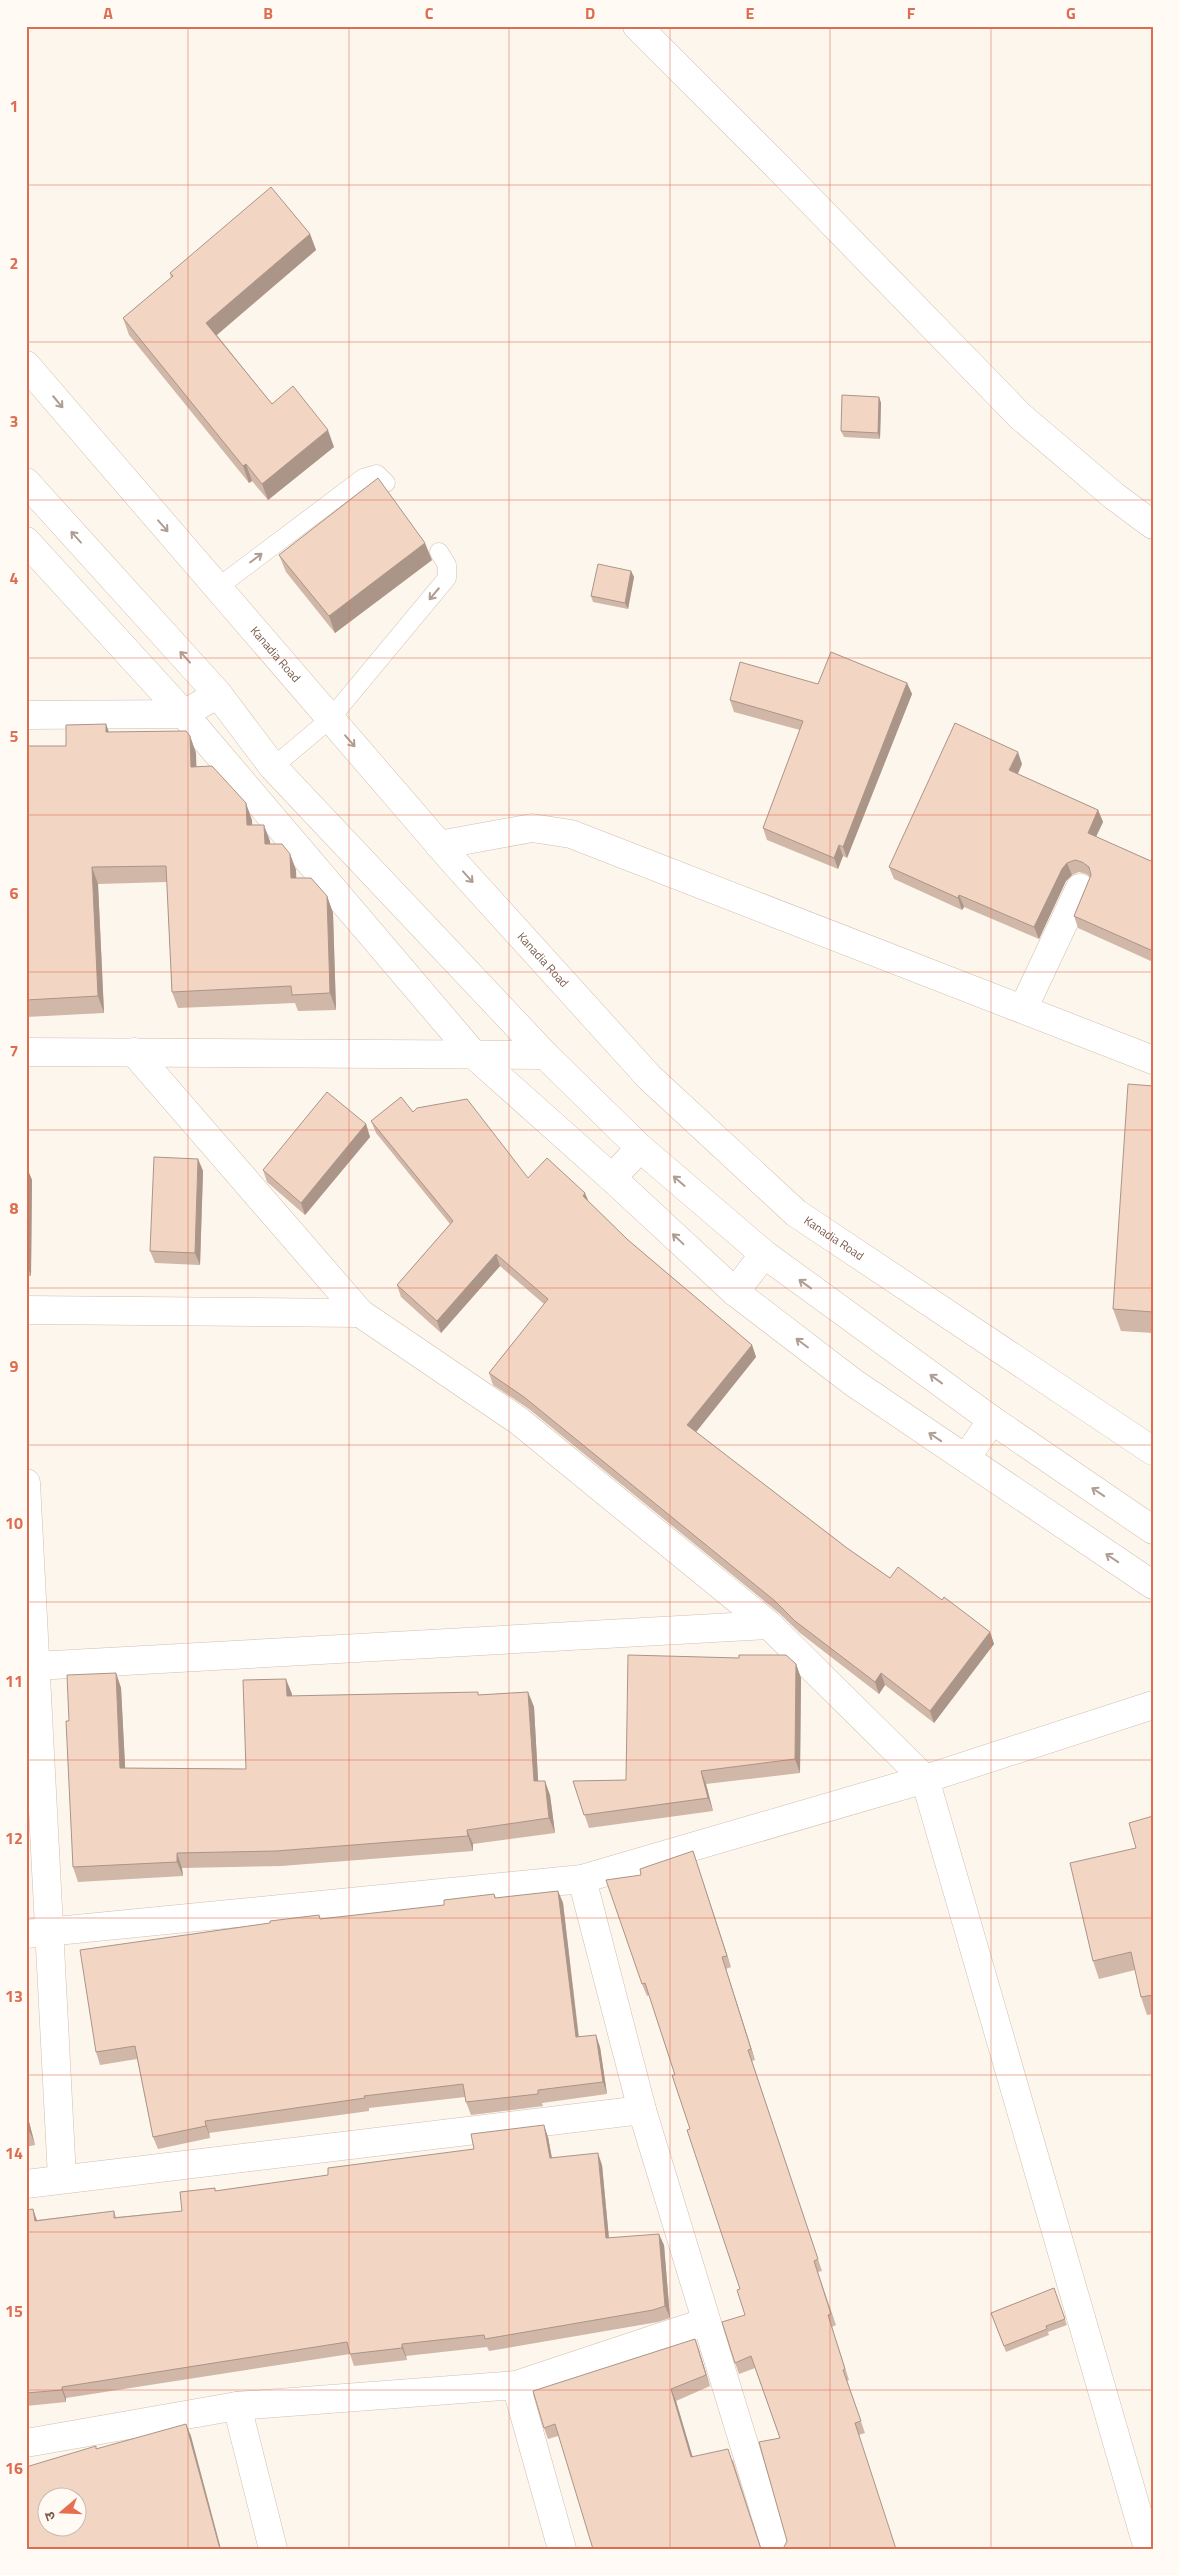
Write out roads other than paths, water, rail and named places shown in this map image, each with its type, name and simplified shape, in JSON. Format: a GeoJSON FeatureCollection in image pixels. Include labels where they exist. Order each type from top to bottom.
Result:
{"type":"FeatureCollection","features":[{"type":"Feature","properties":{"kind":"street"},"geometry":{"type":"LineString","coordinates":[[637,26],[782,170],[1020,416],[1114,496],[1153,526]]}},
{"type":"Feature","properties":{"kind":"street","name":"Kanadia Road"},"geometry":{"type":"LineString","coordinates":[[26,365],[440,845],[649,1077],[796,1213],[1153,1450]]}},
{"type":"Feature","properties":{"kind":"street"},"geometry":{"type":"LineString","coordinates":[[26,482],[218,694],[273,767],[545,1055],[640,1148],[764,1254],[992,1420],[1153,1530]]}},
{"type":"Feature","properties":{"kind":"street"},"geometry":{"type":"LineString","coordinates":[[26,540],[184,714],[474,1055],[612,1178],[735,1292],[854,1383],[1153,1585]]}},
{"type":"Feature","properties":{"kind":"street"},"geometry":{"type":"LineString","coordinates":[[26,715],[184,714],[218,694]]}},
{"type":"Feature","properties":{"kind":"street"},"geometry":{"type":"LineString","coordinates":[[440,845],[532,828],[571,834],[1153,1060]]}},
{"type":"Feature","properties":{"kind":"street"},"geometry":{"type":"LineString","coordinates":[[1023,1009],[1080,888]]}},
{"type":"Feature","properties":{"kind":"street"},"geometry":{"type":"LineString","coordinates":[[26,1052],[545,1055]]}},
{"type":"Feature","properties":{"kind":"street"},"geometry":{"type":"LineString","coordinates":[[134,1052],[360,1313],[519,1422],[768,1625],[925,1779],[1148,2549]]}},
{"type":"Feature","properties":{"kind":"street"},"geometry":{"type":"LineString","coordinates":[[612,1178],[640,1148]]}},
{"type":"Feature","properties":{"kind":"street"},"geometry":{"type":"LineString","coordinates":[[735,1292],[764,1254]]}},
{"type":"Feature","properties":{"kind":"street"},"geometry":{"type":"LineString","coordinates":[[26,1310],[360,1313]]}},
{"type":"Feature","properties":{"kind":"street"},"geometry":{"type":"LineString","coordinates":[[966,1458],[992,1420]]}},
{"type":"Feature","properties":{"kind":"street"},"geometry":{"type":"LineString","coordinates":[[26,1483],[35,1666],[37,1933],[62,2178]]}},
{"type":"Feature","properties":{"kind":"street"},"geometry":{"type":"LineString","coordinates":[[35,1666],[768,1625]]}},
{"type":"Feature","properties":{"kind":"street"},"geometry":{"type":"LineString","coordinates":[[37,1933],[211,1914],[582,1879],[925,1779],[1153,1705]]}},
{"type":"Feature","properties":{"kind":"street"},"geometry":{"type":"LineString","coordinates":[[582,1879],[642,2110],[776,2549]]}},
{"type":"Feature","properties":{"kind":"street"},"geometry":{"type":"LineString","coordinates":[[26,2184],[62,2178],[642,2110]]}},
{"type":"Feature","properties":{"kind":"street"},"geometry":{"type":"LineString","coordinates":[[26,2444],[237,2406],[516,2385],[706,2322]]}},
{"type":"Feature","properties":{"kind":"street"},"geometry":{"type":"LineString","coordinates":[[516,2385],[562,2549]]}},
{"type":"Feature","properties":{"kind":"street"},"geometry":{"type":"LineString","coordinates":[[237,2406],[273,2549]]}},
{"type":"Feature","properties":{"kind":"lane"},"geometry":{"type":"LineString","coordinates":[[217,588],[363,478],[376,474],[386,483]]}},
{"type":"Feature","properties":{"kind":"lane"},"geometry":{"type":"LineString","coordinates":[[273,767],[330,719],[447,578],[448,564],[439,552]]}}]}
